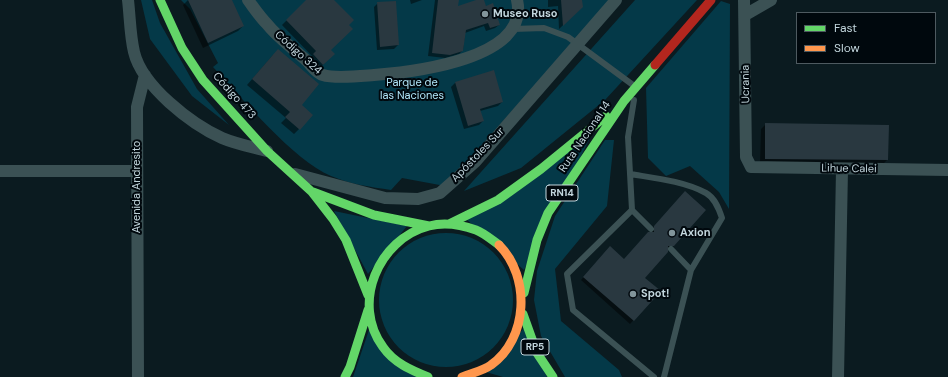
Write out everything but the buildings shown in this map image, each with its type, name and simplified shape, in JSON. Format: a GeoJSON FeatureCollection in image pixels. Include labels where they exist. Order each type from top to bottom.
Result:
{"type":"FeatureCollection","features":[{"type":"Feature","properties":{"kind":"main road","name":"Código 473"},"geometry":{"type":"LineString","coordinates":[[160,0],[182,48],[203,80],[267,151],[312,192]]}},
{"type":"Feature","properties":{"kind":"main road","name":"Ruta Nacional 14"},"geometry":{"type":"LineString","coordinates":[[524,297],[537,240],[548,213],[624,101],[711,0]]}},
{"type":"Feature","properties":{"kind":"main road","name":"Ruta Nacional 14"},"geometry":{"type":"LineString","coordinates":[[449,224],[498,200],[541,169],[624,101]]}},
{"type":"Feature","properties":{"kind":"main road"},"geometry":{"type":"LineString","coordinates":[[312,192],[374,215],[429,226]]}},
{"type":"Feature","properties":{"kind":"main road"},"geometry":{"type":"LineString","coordinates":[[312,192],[346,240],[368,295]]}},
{"type":"Feature","properties":{"kind":"main road","name":"RN14"},"geometry":{"type":"LineString","coordinates":[[428,377],[407,369],[388,354],[374,333],[368,310],[368,295],[374,272],[387,251],[406,235],[429,226],[449,224],[471,228],[492,238],[508,254],[519,274],[524,297],[523,314],[516,334],[505,352],[490,366],[470,376]]}},
{"type":"Feature","properties":{"kind":"main road","name":"RN14"},"geometry":{"type":"LineString","coordinates":[[346,377],[368,310]]}},
{"type":"Feature","properties":{"kind":"main road","name":"RP5"},"geometry":{"type":"LineString","coordinates":[[523,314],[537,353],[553,377]]}},
{"type":"Feature","properties":{"kind":"street"},"geometry":{"type":"LineString","coordinates":[[128,0],[134,54],[145,75],[184,115],[222,138],[267,151]]}},
{"type":"Feature","properties":{"kind":"street","name":"Código 324"},"geometry":{"type":"LineString","coordinates":[[248,0],[267,25],[322,75],[367,76],[396,73],[441,65],[474,56],[496,44],[514,29]]}},
{"type":"Feature","properties":{"kind":"street"},"geometry":{"type":"LineString","coordinates":[[514,29],[519,9],[517,0]]}},
{"type":"Feature","properties":{"kind":"street","name":"Apóstoles Sur"},"geometry":{"type":"LineString","coordinates":[[291,173],[385,198],[418,199],[440,192],[475,162],[616,0]]}},
{"type":"Feature","properties":{"kind":"street","name":"Ucrania"},"geometry":{"type":"LineString","coordinates":[[744,0],[746,157],[751,166]]}},
{"type":"Feature","properties":{"kind":"street"},"geometry":{"type":"LineString","coordinates":[[745,15],[771,0]]}},
{"type":"Feature","properties":{"kind":"street","name":"Avenida Andresito"},"geometry":{"type":"LineString","coordinates":[[138,377],[137,108],[145,75]]}},
{"type":"Feature","properties":{"kind":"street","name":"Lihue Calei"},"geometry":{"type":"LineString","coordinates":[[751,166],[842,170],[948,170]]}},
{"type":"Feature","properties":{"kind":"street"},"geometry":{"type":"LineString","coordinates":[[838,377],[842,170]]}},
{"type":"Feature","properties":{"kind":"street"},"geometry":{"type":"LineString","coordinates":[[0,171],[137,171]]}},
{"type":"Feature","properties":{"kind":"lane"},"geometry":{"type":"LineString","coordinates":[[514,29],[544,28],[568,37],[636,87],[628,137],[632,210],[651,229]]}},
{"type":"Feature","properties":{"kind":"lane"},"geometry":{"type":"LineString","coordinates":[[630,174],[681,184],[706,193],[718,205],[722,218],[691,270],[664,377]]}},
{"type":"Feature","properties":{"kind":"lane"},"geometry":{"type":"LineString","coordinates":[[632,210],[567,274],[573,310],[654,377]]}},
{"type":"Feature","properties":{"kind":"lane"},"geometry":{"type":"LineString","coordinates":[[671,249],[691,270]]}},
{"type":"Feature","properties":{"kind":"green space"},"geometry":{"type":"Polygon","coordinates":[[[141,0],[152,0],[160,23],[197,89],[229,125],[192,96],[150,39],[141,0]]]}},
{"type":"Feature","properties":{"kind":"green space","name":"Parque de las Naciones"},"geometry":{"type":"Polygon","coordinates":[[[181,0],[611,0],[445,186],[402,178],[391,190],[353,183],[331,176],[316,168],[285,143],[269,128],[213,67],[218,63],[190,9],[181,0]]]}},
{"type":"Feature","properties":{"kind":"green space"},"geometry":{"type":"Polygon","coordinates":[[[635,0],[697,0],[605,100],[521,168],[464,191],[635,0]]]}},
{"type":"Feature","properties":{"kind":"green space"},"geometry":{"type":"Polygon","coordinates":[[[721,1],[730,4],[729,209],[719,192],[690,166],[666,176],[648,158],[646,88],[721,1]]]}},
{"type":"Feature","properties":{"kind":"green space"},"geometry":{"type":"Polygon","coordinates":[[[591,136],[524,270],[466,219],[591,136]]]}},
{"type":"Feature","properties":{"kind":"green space"},"geometry":{"type":"Polygon","coordinates":[[[605,140],[614,140],[607,206],[555,269],[561,321],[619,370],[622,377],[565,377],[541,336],[534,300],[537,271],[555,216],[605,140]]]}},
{"type":"Feature","properties":{"kind":"green space"},"geometry":{"type":"Polygon","coordinates":[[[334,211],[407,226],[368,274],[334,211]]]}},
{"type":"Feature","properties":{"kind":"green space"},"geometry":{"type":"Polygon","coordinates":[[[453,233],[478,241],[489,248],[498,257],[508,274],[512,287],[512,313],[508,326],[498,343],[489,352],[472,362],[459,366],[439,367],[414,359],[403,352],[394,343],[384,326],[380,313],[379,293],[387,268],[394,257],[403,248],[420,238],[433,234],[453,233]]]}},
{"type":"Feature","properties":{"kind":"green space"},"geometry":{"type":"Polygon","coordinates":[[[524,328],[547,377],[503,377],[486,372],[524,328]]]}},
{"type":"Feature","properties":{"kind":"green space"},"geometry":{"type":"Polygon","coordinates":[[[369,330],[417,377],[353,377],[369,330]]]}},
{"type":"Feature","properties":{"kind":"traffic: fast"},"geometry":{"type":"LineString","coordinates":[[160,0],[182,48],[203,80],[267,151],[312,192],[333,219],[346,240],[368,295]]}},
{"type":"Feature","properties":{"kind":"traffic: fast"},"geometry":{"type":"LineString","coordinates":[[524,293],[537,240],[548,213],[624,101],[655,65]]}},
{"type":"Feature","properties":{"kind":"traffic: fast"},"geometry":{"type":"LineString","coordinates":[[449,224],[498,200],[541,169],[606,116]]}},
{"type":"Feature","properties":{"kind":"traffic: fast"},"geometry":{"type":"LineString","coordinates":[[313,192],[374,215],[429,226]]}},
{"type":"Feature","properties":{"kind":"traffic: fast"},"geometry":{"type":"LineString","coordinates":[[428,377],[409,369],[387,353],[374,330],[370,312],[370,293],[375,275],[384,259],[396,244],[411,233],[429,226],[441,224],[459,225],[471,228],[482,233],[499,245]]}},
{"type":"Feature","properties":{"kind":"traffic: fast"},"geometry":{"type":"LineString","coordinates":[[345,377],[350,367],[368,310]]}},
{"type":"Feature","properties":{"kind":"traffic: fast"},"geometry":{"type":"LineString","coordinates":[[523,314],[537,353],[553,377]]}},
{"type":"Feature","properties":{"kind":"traffic: slow"},"geometry":{"type":"LineString","coordinates":[[462,377],[488,367],[503,354],[512,340],[518,324],[521,307],[520,290],[516,274],[509,258],[499,245]]}},
{"type":"Feature","properties":{"kind":"traffic: jam"},"geometry":{"type":"LineString","coordinates":[[655,65],[711,0]]}},
{"type":"Feature","properties":{"kind":"place","name":"Museo Ruso"},"geometry":{"type":"Point","coordinates":[485,14]}},
{"type":"Feature","properties":{"kind":"place","name":"Axion"},"geometry":{"type":"Point","coordinates":[672,233]}},
{"type":"Feature","properties":{"kind":"place","name":"Spot!"},"geometry":{"type":"Point","coordinates":[633,294]}}]}
